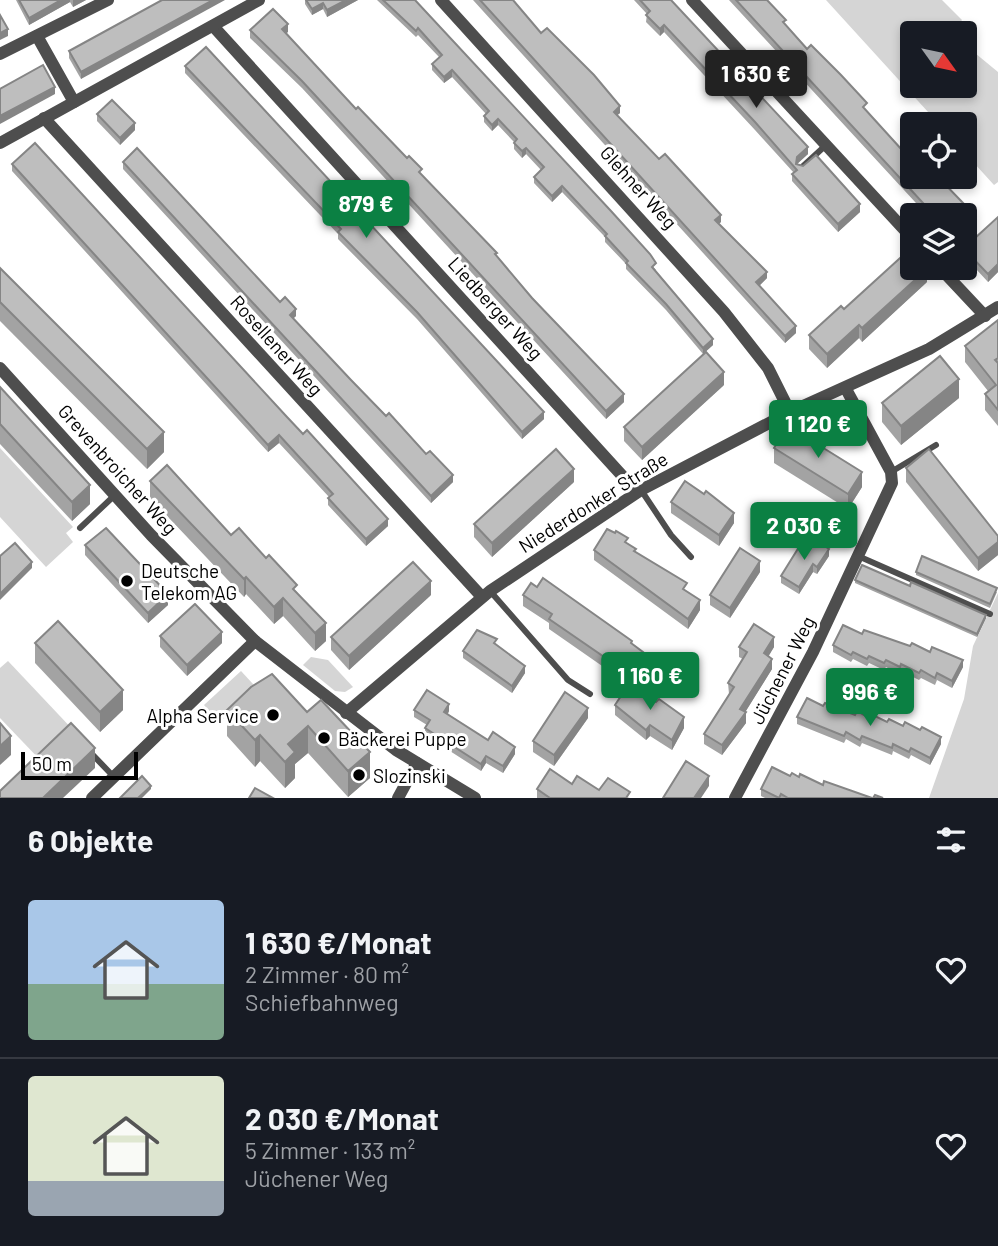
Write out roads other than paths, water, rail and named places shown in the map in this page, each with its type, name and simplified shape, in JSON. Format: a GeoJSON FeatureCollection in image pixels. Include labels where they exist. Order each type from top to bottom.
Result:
{"type":"FeatureCollection","features":[{"type":"Feature","properties":{"kind":"street"},"geometry":{"type":"LineString","coordinates":[[0,54],[108,0]]}},
{"type":"Feature","properties":{"kind":"street"},"geometry":{"type":"LineString","coordinates":[[0,143],[259,0]]}},
{"type":"Feature","properties":{"kind":"street","name":"Glehner Weg"},"geometry":{"type":"LineString","coordinates":[[441,0],[724,312],[768,368],[790,412]]}},
{"type":"Feature","properties":{"kind":"street"},"geometry":{"type":"LineString","coordinates":[[692,0],[900,225]]}},
{"type":"Feature","properties":{"kind":"street","name":"Liedberger Weg"},"geometry":{"type":"LineString","coordinates":[[213,26],[639,491]]}},
{"type":"Feature","properties":{"kind":"street"},"geometry":{"type":"LineString","coordinates":[[37,36],[74,102]]}},
{"type":"Feature","properties":{"kind":"street","name":"Rosellener Weg"},"geometry":{"type":"LineString","coordinates":[[44,118],[486,594]]}},
{"type":"Feature","properties":{"kind":"street"},"geometry":{"type":"LineString","coordinates":[[951,280],[985,316]]}},
{"type":"Feature","properties":{"kind":"street","name":"Niederdonker Straße"},"geometry":{"type":"LineString","coordinates":[[346,713],[486,594],[639,491],[790,412],[846,389],[929,349],[998,307]]}},
{"type":"Feature","properties":{"kind":"street","name":"Grevenbroicher Weg"},"geometry":{"type":"LineString","coordinates":[[0,368],[151,535],[255,641],[346,713],[417,763],[475,798]]}},
{"type":"Feature","properties":{"kind":"street"},"geometry":{"type":"LineString","coordinates":[[846,389],[891,472]]}},
{"type":"Feature","properties":{"kind":"street","name":"Jüchener Weg"},"geometry":{"type":"LineString","coordinates":[[735,798],[813,652],[892,483],[891,472]]}},
{"type":"Feature","properties":{"kind":"street"},"geometry":{"type":"LineString","coordinates":[[92,798],[255,641]]}},
{"type":"Feature","properties":{"kind":"street"},"geometry":{"type":"LineString","coordinates":[[398,798],[417,763]]}},
{"type":"Feature","properties":{"kind":"lane"},"geometry":{"type":"LineString","coordinates":[[801,168],[825,146]]}},
{"type":"Feature","properties":{"kind":"lane"},"geometry":{"type":"LineString","coordinates":[[891,472],[936,445]]}},
{"type":"Feature","properties":{"kind":"lane"},"geometry":{"type":"LineString","coordinates":[[639,491],[691,557]]}},
{"type":"Feature","properties":{"kind":"lane"},"geometry":{"type":"LineString","coordinates":[[80,528],[116,494]]}},
{"type":"Feature","properties":{"kind":"lane"},"geometry":{"type":"LineString","coordinates":[[858,556],[990,614]]}},
{"type":"Feature","properties":{"kind":"lane"},"geometry":{"type":"LineString","coordinates":[[486,594],[568,680],[590,694]]}},
{"type":"Feature","properties":{"kind":"lane"},"geometry":{"type":"LineString","coordinates":[[88,750],[114,777]]}},
{"type":"Feature","properties":{"kind":"place","name":"Deutsche Telekom AG"},"geometry":{"type":"Point","coordinates":[127,581]}},
{"type":"Feature","properties":{"kind":"place","name":"Alpha Service"},"geometry":{"type":"Point","coordinates":[273,715]}},
{"type":"Feature","properties":{"kind":"place","name":"Bäckerei Puppe"},"geometry":{"type":"Point","coordinates":[324,738]}},
{"type":"Feature","properties":{"kind":"place","name":"Slozinski"},"geometry":{"type":"Point","coordinates":[359,775]}}]}
